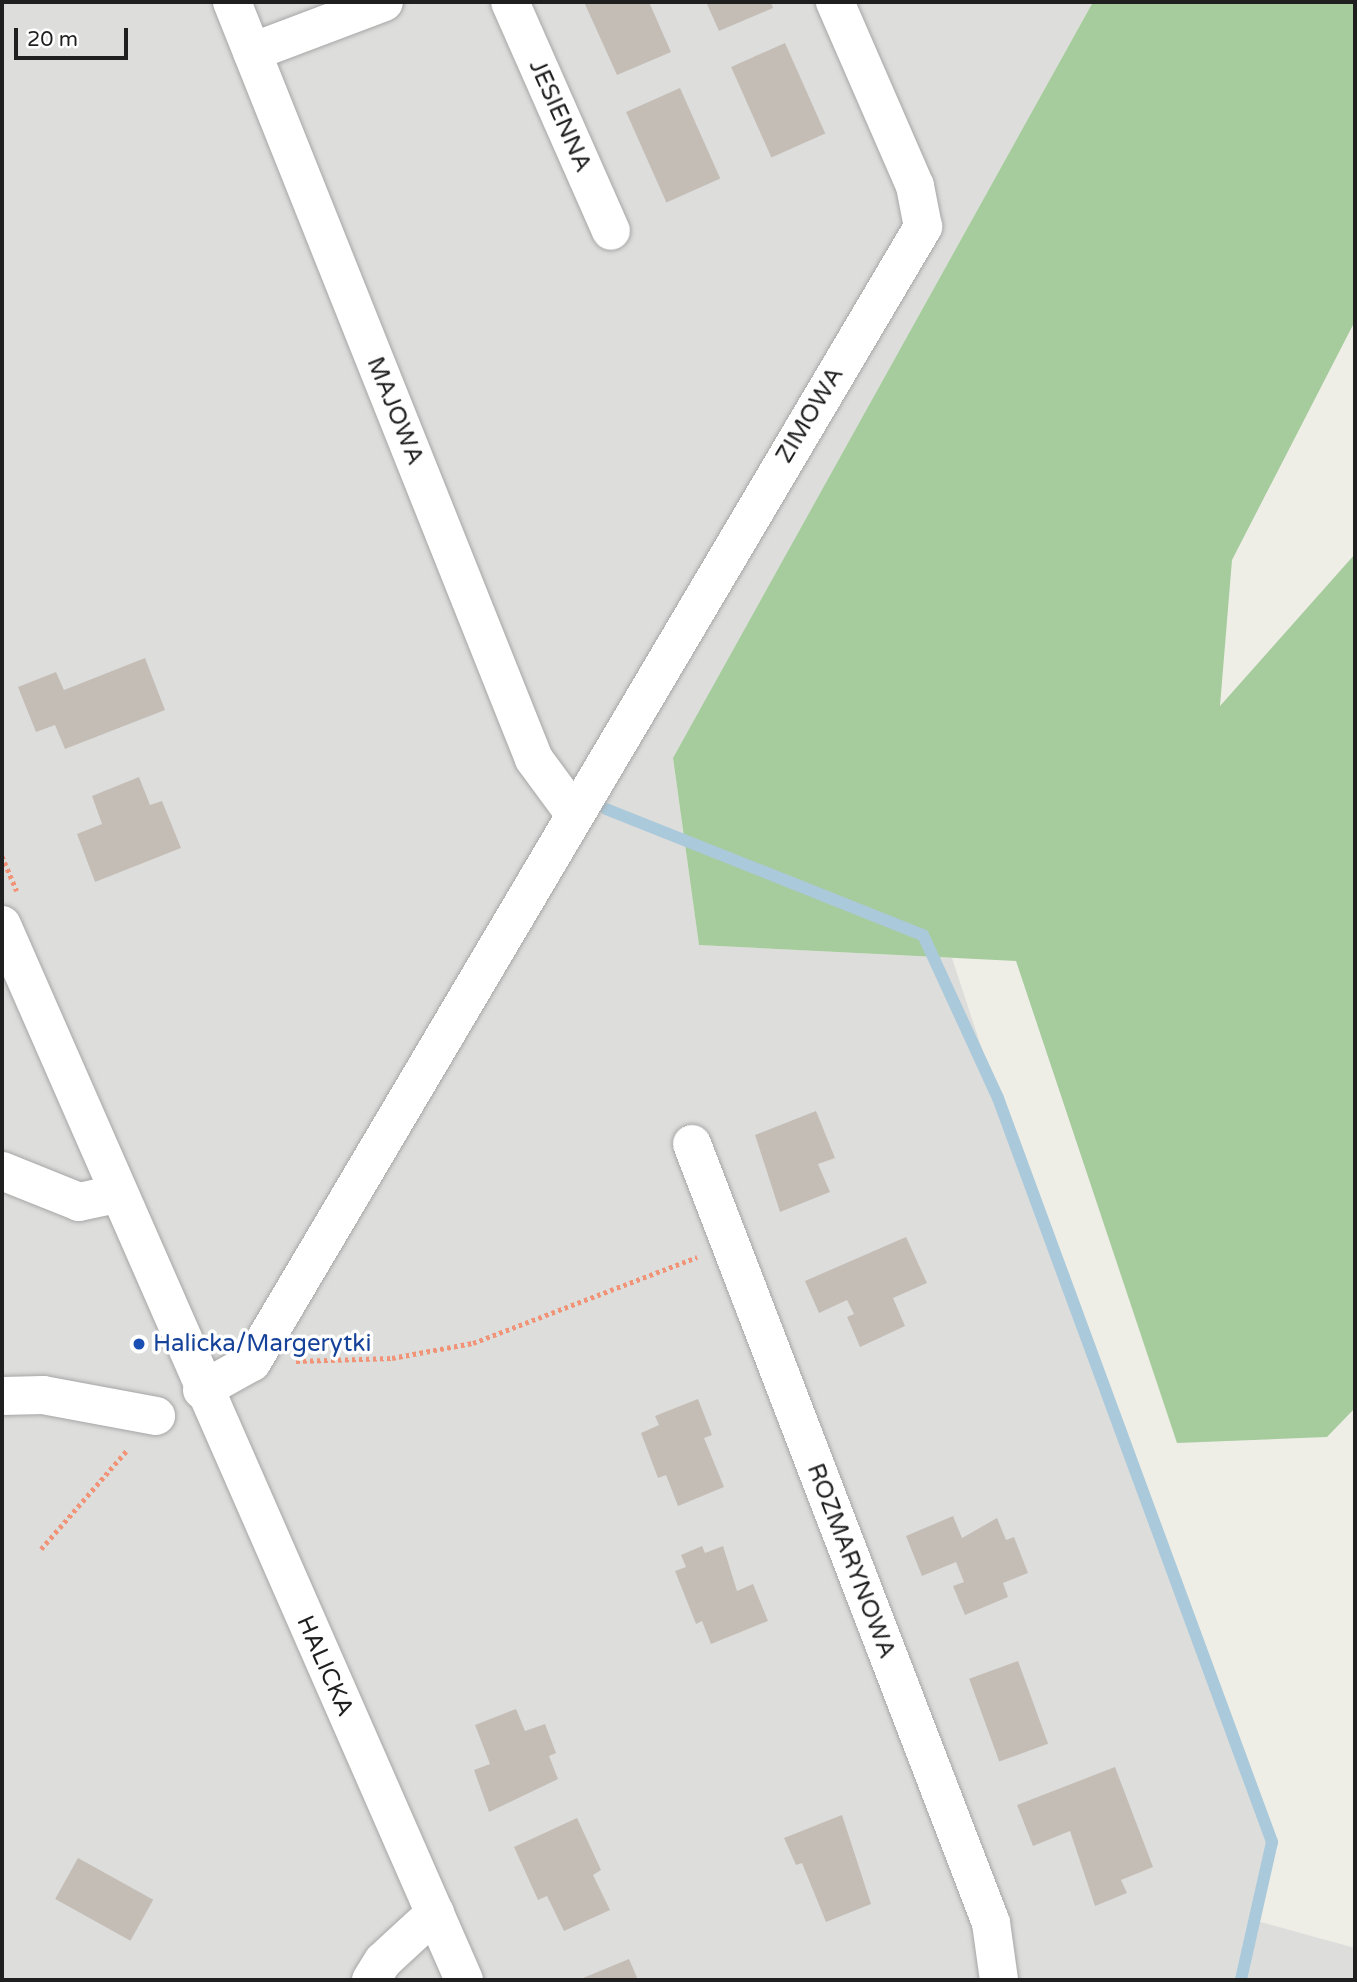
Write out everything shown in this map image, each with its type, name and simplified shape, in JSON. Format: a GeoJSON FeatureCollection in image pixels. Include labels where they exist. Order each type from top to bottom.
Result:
{"type":"FeatureCollection","features":[{"type":"Feature","properties":{"kind":"street","name":"MAJOWA"},"geometry":{"type":"LineString","coordinates":[[232,2],[534,759],[573,812]]}},
{"type":"Feature","properties":{"kind":"street"},"geometry":{"type":"LineString","coordinates":[[252,52],[384,2]]}},
{"type":"Feature","properties":{"kind":"street","name":"JESIENNA"},"geometry":{"type":"LineString","coordinates":[[510,2],[611,231]]}},
{"type":"Feature","properties":{"kind":"street","name":"ZIMOWA"},"geometry":{"type":"LineString","coordinates":[[252,1362],[573,812],[923,227],[915,186],[842,5]]}},
{"type":"Feature","properties":{"kind":"street","name":"HALICKA"},"geometry":{"type":"LineString","coordinates":[[2,925],[9,964],[118,1194],[464,1980]]}},
{"type":"Feature","properties":{"kind":"street","name":"ROZMARYNOWA"},"geometry":{"type":"LineString","coordinates":[[691,1144],[990,1923],[999,1980]]}},
{"type":"Feature","properties":{"kind":"street"},"geometry":{"type":"LineString","coordinates":[[2,1171],[79,1202],[118,1194]]}},
{"type":"Feature","properties":{"kind":"street"},"geometry":{"type":"LineString","coordinates":[[202,1390],[252,1362]]}},
{"type":"Feature","properties":{"kind":"street"},"geometry":{"type":"LineString","coordinates":[[2,1396],[43,1395],[156,1416]]}},
{"type":"Feature","properties":{"kind":"street"},"geometry":{"type":"LineString","coordinates":[[371,1980],[383,1961],[435,1913]]}},
{"type":"Feature","properties":{"kind":"path"},"geometry":{"type":"LineString","coordinates":[[252,1362],[392,1358],[473,1343],[730,1245]]}},
{"type":"Feature","properties":{"kind":"path"},"geometry":{"type":"LineString","coordinates":[[41,1549],[156,1416]]}},
{"type":"Feature","properties":{"kind":"shaded area"},"geometry":{"type":"Polygon","coordinates":[[[2,2],[1093,2],[673,759],[699,945],[952,958],[998,1098],[1272,1842],[1254,1920],[1355,1948],[1355,1980],[2,1980],[2,2]]]}},
{"type":"Feature","properties":{"kind":"green space"},"geometry":{"type":"Polygon","coordinates":[[[1093,2],[1355,2],[1355,321],[1232,560],[1220,706],[1355,554],[1355,1408],[1327,1437],[1177,1443],[1016,961],[699,945],[673,758],[1093,2]]]}},
{"type":"Feature","properties":{"kind":"building"},"geometry":{"type":"Polygon","coordinates":[[[584,2],[649,2],[671,52],[617,75],[584,2]]]}},
{"type":"Feature","properties":{"kind":"building"},"geometry":{"type":"Polygon","coordinates":[[[706,2],[771,2],[773,8],[719,31],[706,2]]]}},
{"type":"Feature","properties":{"kind":"building"},"geometry":{"type":"Polygon","coordinates":[[[785,43],[825,133],[771,157],[731,67],[785,43]]]}},
{"type":"Feature","properties":{"kind":"building"},"geometry":{"type":"Polygon","coordinates":[[[680,88],[720,178],[666,202],[626,112],[680,88]]]}},
{"type":"Feature","properties":{"kind":"building"},"geometry":{"type":"Polygon","coordinates":[[[145,658],[165,710],[65,749],[55,725],[36,732],[18,687],[56,672],[64,690],[145,658]]]}},
{"type":"Feature","properties":{"kind":"building"},"geometry":{"type":"Polygon","coordinates":[[[139,777],[150,805],[162,801],[181,848],[95,882],[77,834],[102,824],[92,796],[139,777]]]}},
{"type":"Feature","properties":{"kind":"building"},"geometry":{"type":"Polygon","coordinates":[[[816,1111],[835,1158],[818,1164],[830,1192],[780,1212],[755,1135],[816,1111]]]}},
{"type":"Feature","properties":{"kind":"building"},"geometry":{"type":"Polygon","coordinates":[[[906,1237],[927,1283],[893,1298],[905,1326],[860,1347],[847,1317],[854,1314],[847,1300],[819,1313],[805,1281],[906,1237]]]}},
{"type":"Feature","properties":{"kind":"building"},"geometry":{"type":"Polygon","coordinates":[[[698,1399],[712,1435],[704,1438],[724,1487],[678,1506],[666,1475],[658,1478],[641,1433],[659,1425],[655,1416],[698,1399]]]}},
{"type":"Feature","properties":{"kind":"building"},"geometry":{"type":"Polygon","coordinates":[[[953,1516],[962,1538],[997,1518],[1006,1540],[1014,1537],[1028,1573],[1003,1583],[1008,1597],[965,1615],[953,1586],[964,1582],[956,1562],[922,1576],[906,1536],[953,1516]]]}},
{"type":"Feature","properties":{"kind":"building"},"geometry":{"type":"Polygon","coordinates":[[[702,1546],[705,1553],[723,1546],[737,1591],[753,1584],[768,1621],[711,1644],[702,1621],[696,1624],[675,1571],[686,1567],[681,1555],[702,1546]]]}},
{"type":"Feature","properties":{"kind":"building"},"geometry":{"type":"Polygon","coordinates":[[[1018,1661],[1048,1744],[999,1761],[969,1679],[1018,1661]]]}},
{"type":"Feature","properties":{"kind":"building"},"geometry":{"type":"Polygon","coordinates":[[[516,1709],[525,1731],[545,1724],[556,1753],[549,1756],[558,1779],[489,1812],[474,1770],[490,1764],[475,1725],[516,1709]]]}},
{"type":"Feature","properties":{"kind":"building"},"geometry":{"type":"Polygon","coordinates":[[[1115,1767],[1153,1867],[1121,1880],[1127,1893],[1095,1906],[1070,1831],[1033,1846],[1017,1805],[1115,1767]]]}},
{"type":"Feature","properties":{"kind":"building"},"geometry":{"type":"Polygon","coordinates":[[[842,1815],[871,1904],[826,1922],[802,1863],[796,1865],[784,1838],[842,1815]]]}},
{"type":"Feature","properties":{"kind":"building"},"geometry":{"type":"Polygon","coordinates":[[[577,1818],[601,1870],[593,1875],[610,1910],[564,1931],[547,1896],[538,1900],[514,1847],[577,1818]]]}},
{"type":"Feature","properties":{"kind":"building"},"geometry":{"type":"Polygon","coordinates":[[[78,1858],[153,1900],[130,1941],[55,1899],[78,1858]]]}},
{"type":"Feature","properties":{"kind":"building"},"geometry":{"type":"Polygon","coordinates":[[[629,1959],[638,1980],[583,1978],[629,1959]]]}},
{"type":"Feature","properties":{"kind":"waterway"},"geometry":{"type":"LineString","coordinates":[[606,809],[923,935],[998,1098],[1272,1842],[1241,1980]]}},
{"type":"Feature","properties":{"kind":"place","name":"Halicka/Margerytki"},"geometry":{"type":"Point","coordinates":[139,1344]}}]}
